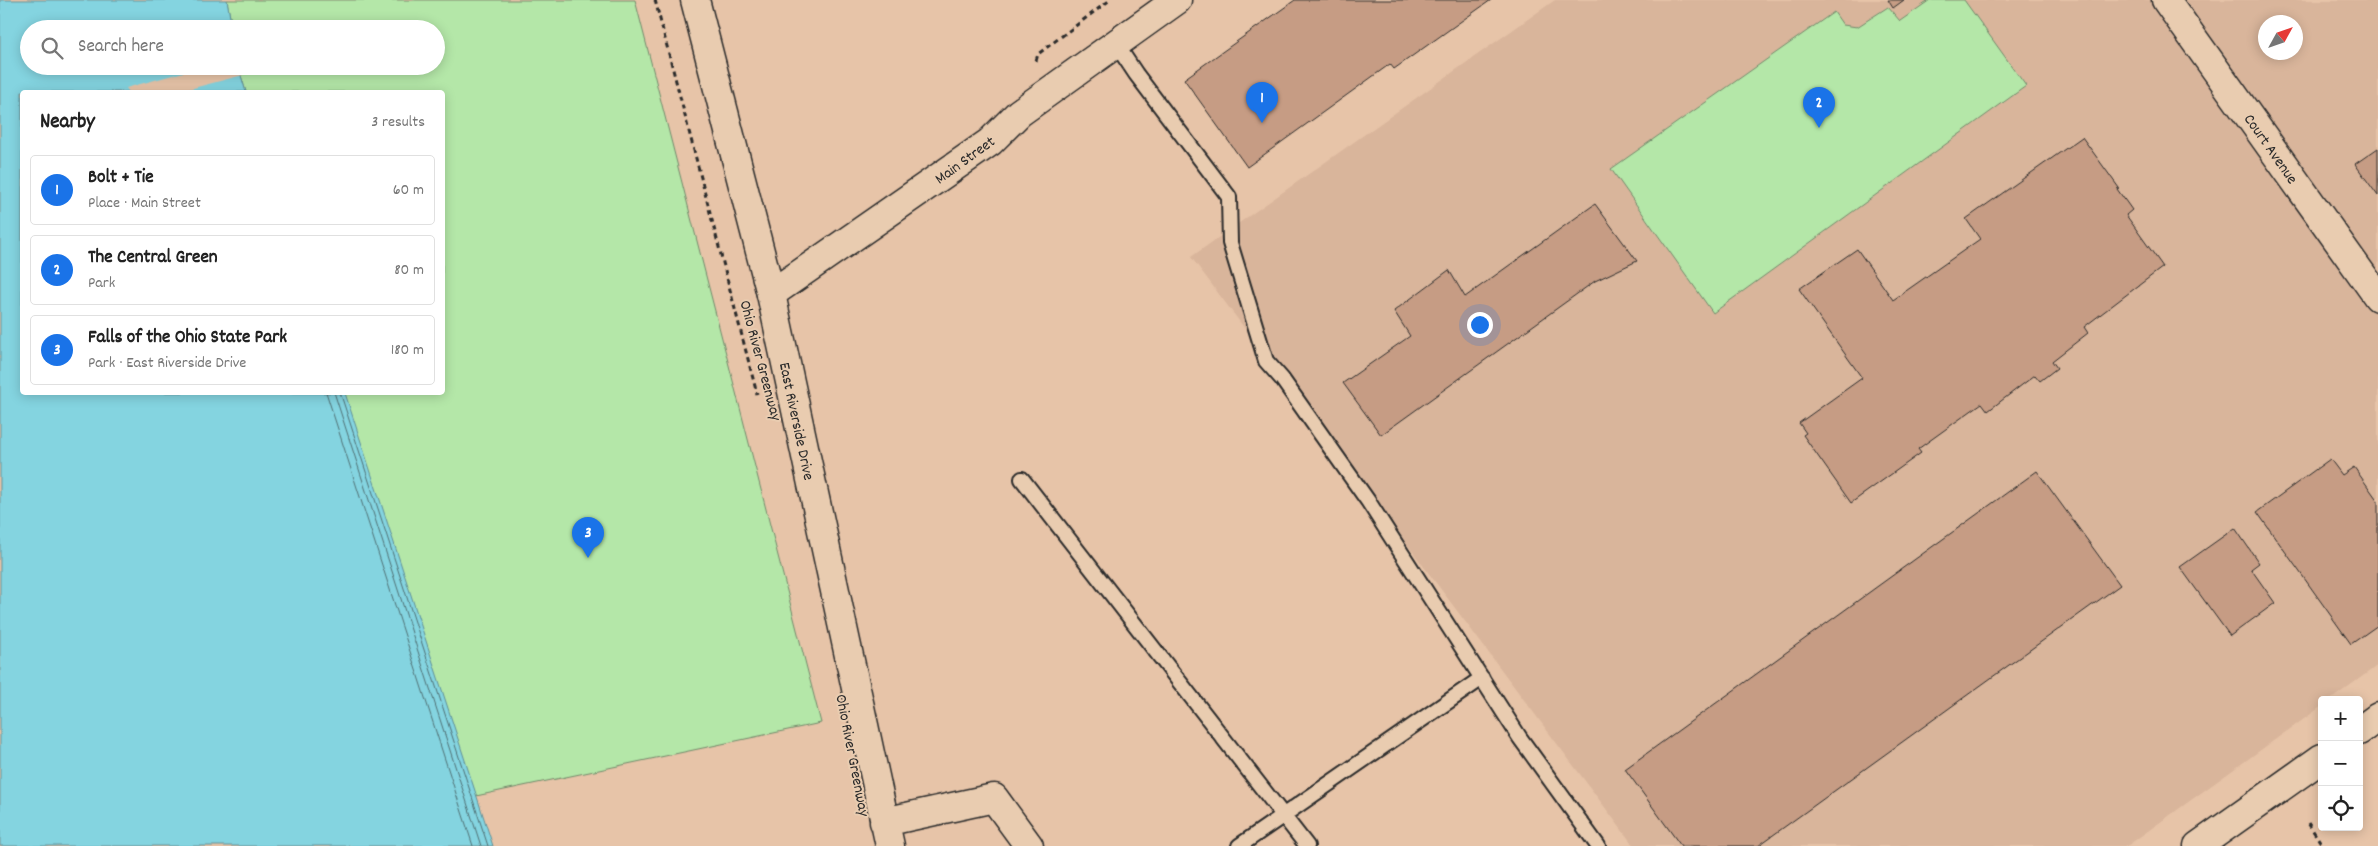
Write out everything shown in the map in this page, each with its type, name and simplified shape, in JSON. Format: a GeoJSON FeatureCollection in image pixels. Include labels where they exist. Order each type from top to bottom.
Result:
{"type":"FeatureCollection","features":[{"type":"Feature","properties":{"kind":"street","name":"East Riverside Drive"},"geometry":{"type":"LineString","coordinates":[[695,0],[771,294],[887,834]]}},
{"type":"Feature","properties":{"kind":"street","name":"Main Street"},"geometry":{"type":"LineString","coordinates":[[771,294],[990,142],[1019,113],[1177,0]]}},
{"type":"Feature","properties":{"kind":"street","name":"Court Avenue"},"geometry":{"type":"LineString","coordinates":[[2166,0],[2378,297]]}},
{"type":"Feature","properties":{"kind":"street"},"geometry":{"type":"LineString","coordinates":[[2363,728],[2378,717]]}},
{"type":"Feature","properties":{"kind":"street"},"geometry":{"type":"LineString","coordinates":[[2198,846],[2318,761]]}},
{"type":"Feature","properties":{"kind":"street"},"geometry":{"type":"LineString","coordinates":[[887,834],[994,798],[1029,846]]}},
{"type":"Feature","properties":{"kind":"lane"},"geometry":{"type":"LineString","coordinates":[[1116,44],[1136,74],[1229,197],[1230,244],[1266,361],[1282,379],[1368,501],[1520,738],[1598,846]]}},
{"type":"Feature","properties":{"kind":"lane"},"geometry":{"type":"LineString","coordinates":[[1022,479],[1307,846]]}},
{"type":"Feature","properties":{"kind":"lane"},"geometry":{"type":"LineString","coordinates":[[1239,846],[1482,678]]}},
{"type":"Feature","properties":{"kind":"path","name":"Ohio River Greenway"},"geometry":{"type":"LineString","coordinates":[[655,0],[758,397]]}},
{"type":"Feature","properties":{"kind":"path"},"geometry":{"type":"LineString","coordinates":[[1038,54],[1110,0]]}},
{"type":"Feature","properties":{"kind":"path"},"geometry":{"type":"LineString","coordinates":[[2308,823],[2323,846]]}},
{"type":"Feature","properties":{"kind":"shaded area"},"geometry":{"type":"Polygon","coordinates":[[[1555,0],[2378,0],[2378,665],[2335,696],[2318,696],[2318,709],[2127,846],[1634,846],[1191,257],[1555,0]]]}},
{"type":"Feature","properties":{"kind":"green space"},"geometry":{"type":"Polygon","coordinates":[[[227,0],[635,0],[821,723],[476,796],[345,395],[445,395],[445,90],[245,90],[241,75],[445,75],[445,20],[230,20],[227,0]]]}},
{"type":"Feature","properties":{"kind":"green space"},"geometry":{"type":"Polygon","coordinates":[[[1930,0],[1964,0],[2026,86],[1713,313],[1611,169],[1834,12],[1843,25],[1857,27],[1888,7],[1900,21],[1930,0]]]}},
{"type":"Feature","properties":{"kind":"water"},"geometry":{"type":"Polygon","coordinates":[[[0,0],[227,0],[230,20],[20,20],[20,75],[241,75],[245,90],[20,90],[20,395],[346,395],[493,846],[0,846],[0,0]]]}},
{"type":"Feature","properties":{"kind":"pier"},"geometry":{"type":"Polygon","coordinates":[[[173,75],[243,75],[186,90],[128,90],[126,88],[173,75]]]}},
{"type":"Feature","properties":{"kind":"building"},"geometry":{"type":"Polygon","coordinates":[[[1295,0],[1491,0],[1394,69],[1390,64],[1247,167],[1184,79],[1295,0]]]}},
{"type":"Feature","properties":{"kind":"building"},"geometry":{"type":"Polygon","coordinates":[[[1888,0],[1904,0],[1893,8],[1888,0]]]}},
{"type":"Feature","properties":{"kind":"building"},"geometry":{"type":"Polygon","coordinates":[[[2082,137],[2119,188],[2117,189],[2132,210],[2126,215],[2163,267],[2084,327],[2088,333],[2052,361],[2057,368],[2040,381],[2035,375],[1988,411],[1982,403],[1918,449],[1921,453],[1851,503],[1803,435],[1806,433],[1799,423],[1862,378],[1799,289],[1857,249],[1893,300],[1980,239],[1966,219],[2082,137]]]}},
{"type":"Feature","properties":{"kind":"building"},"geometry":{"type":"Polygon","coordinates":[[[2378,148],[2378,196],[2355,164],[2378,148]]]}},
{"type":"Feature","properties":{"kind":"building"},"geometry":{"type":"Polygon","coordinates":[[[1595,204],[1637,261],[1595,281],[1381,435],[1343,383],[1410,336],[1394,311],[1449,270],[1465,297],[1595,204]]]}},
{"type":"Feature","properties":{"kind":"building"},"geometry":{"type":"Polygon","coordinates":[[[2330,459],[2342,475],[2354,467],[2378,501],[2378,625],[2351,644],[2257,512],[2330,459]]]}},
{"type":"Feature","properties":{"kind":"building"},"geometry":{"type":"Polygon","coordinates":[[[2037,471],[2120,585],[1758,846],[1681,846],[1625,769],[2037,471]]]}},
{"type":"Feature","properties":{"kind":"building"},"geometry":{"type":"Polygon","coordinates":[[[2235,528],[2259,563],[2251,569],[2275,603],[2230,636],[2180,567],[2235,528]]]}},
{"type":"Feature","properties":{"kind":"place","name":"Bolt + Tie"},"geometry":{"type":"Point","coordinates":[1262,123]}},
{"type":"Feature","properties":{"kind":"place","name":"The Central Green"},"geometry":{"type":"Point","coordinates":[1819,128]}},
{"type":"Feature","properties":{"kind":"place","name":"Falls of the Ohio State Park"},"geometry":{"type":"Point","coordinates":[588,558]}}]}
